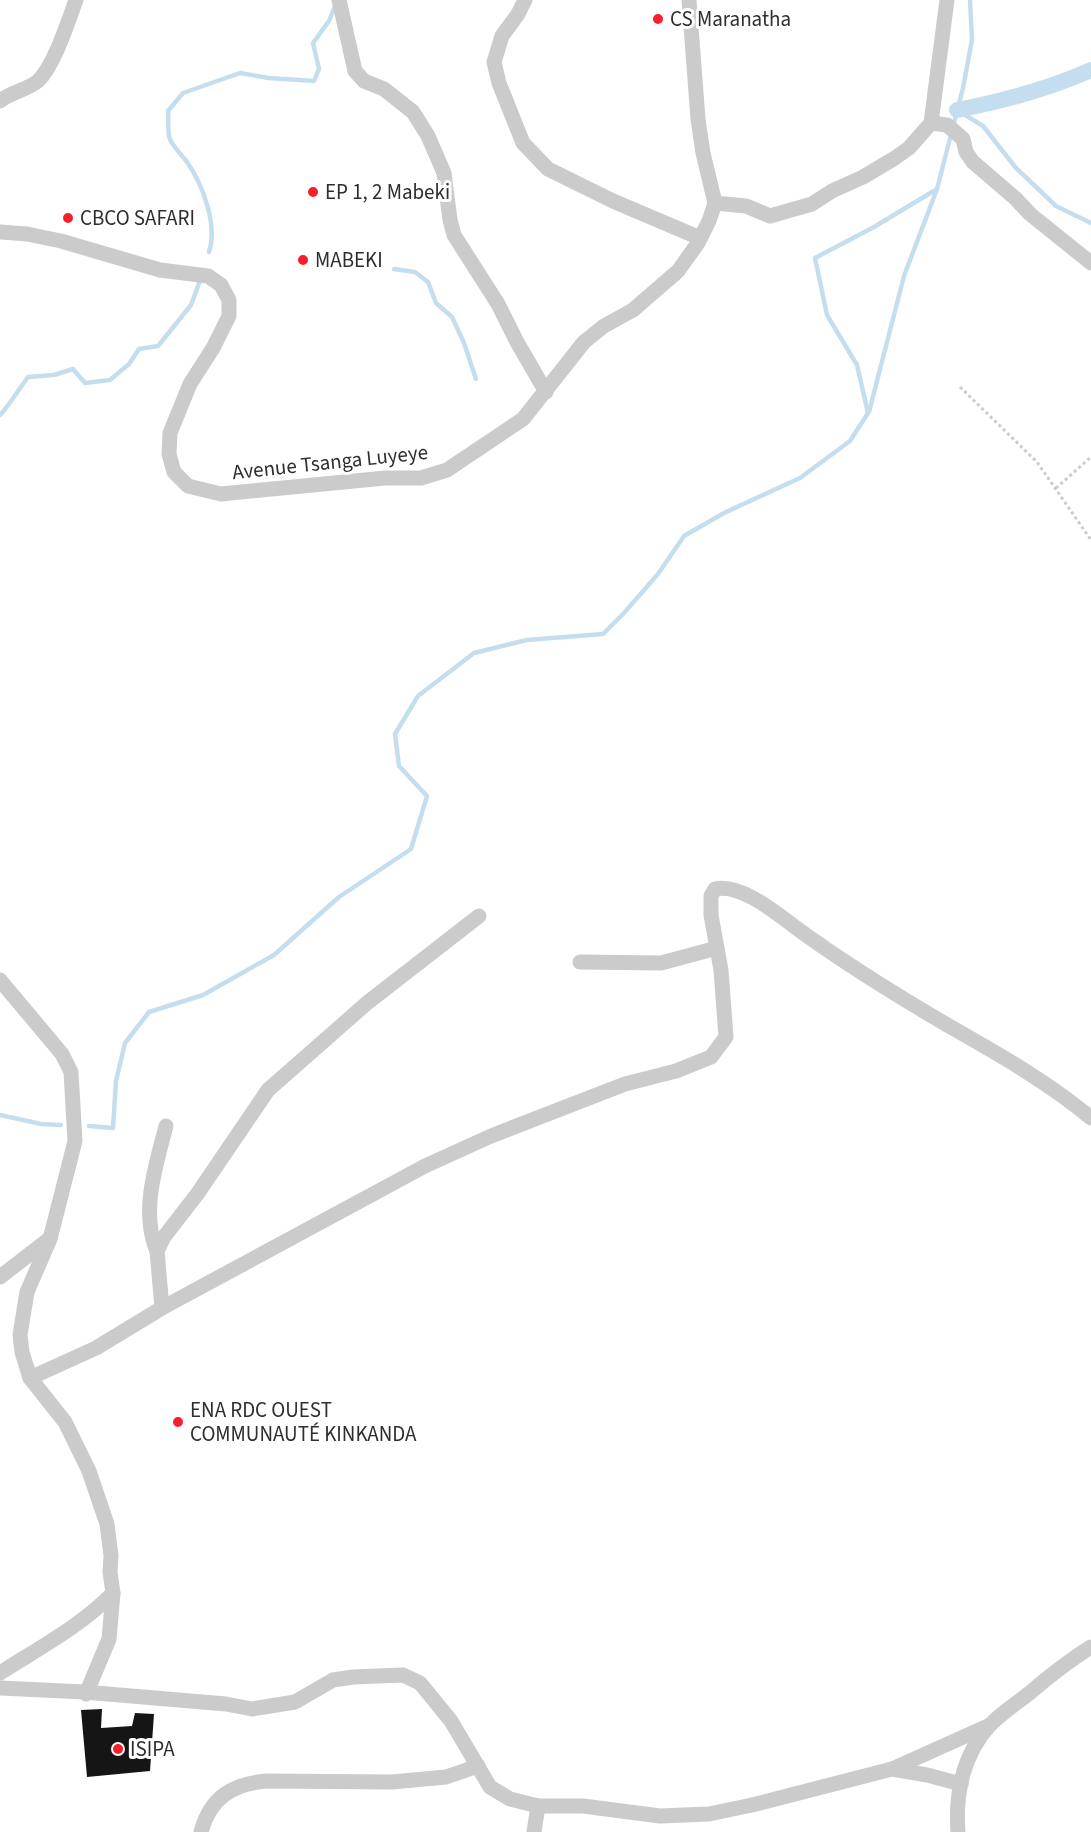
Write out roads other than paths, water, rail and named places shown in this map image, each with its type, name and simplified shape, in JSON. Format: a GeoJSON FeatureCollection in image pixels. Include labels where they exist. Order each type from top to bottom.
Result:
{"type":"FeatureCollection","features":[{"type":"Feature","properties":{"kind":"street"},"geometry":{"type":"LineString","coordinates":[[0,100],[37,81],[48,69],[76,0]]}},
{"type":"Feature","properties":{"kind":"street"},"geometry":{"type":"LineString","coordinates":[[339,0],[355,70],[364,81],[384,89],[402,101],[413,112],[423,128],[444,173],[454,235],[498,304],[546,392]]}},
{"type":"Feature","properties":{"kind":"street"},"geometry":{"type":"LineString","coordinates":[[525,0],[502,36],[494,62],[499,83],[523,143],[548,169],[613,201],[700,238]]}},
{"type":"Feature","properties":{"kind":"street"},"geometry":{"type":"LineString","coordinates":[[689,0],[698,119],[703,153],[715,203],[746,206],[770,216],[812,204],[895,158],[909,148],[931,123],[947,0]]}},
{"type":"Feature","properties":{"kind":"street"},"geometry":{"type":"LineString","coordinates":[[931,123],[947,125],[961,137],[973,162],[1030,214],[1091,263]]}},
{"type":"Feature","properties":{"kind":"street","name":"Avenue Tsanga Luyeye"},"geometry":{"type":"LineString","coordinates":[[0,232],[27,234],[61,241],[160,270],[208,276],[221,285],[229,300],[229,316],[213,348],[190,384],[170,433],[169,454],[174,472],[188,486],[221,494],[384,478],[421,478],[447,470],[523,419],[584,342],[604,326],[633,310],[678,271],[710,221],[715,203]]}},
{"type":"Feature","properties":{"kind":"street"},"geometry":{"type":"LineString","coordinates":[[30,1378],[96,1348],[162,1308],[425,1166],[491,1136],[625,1084],[676,1071],[711,1057],[726,1037],[720,970],[711,915],[711,896],[715,889],[725,887],[739,890],[839,959],[992,1050],[1071,1101],[1091,1118]]}},
{"type":"Feature","properties":{"kind":"street"},"geometry":{"type":"LineString","coordinates":[[157,1251],[164,1237],[204,1184],[268,1090],[367,1003],[479,916]]}},
{"type":"Feature","properties":{"kind":"street"},"geometry":{"type":"LineString","coordinates":[[580,962],[661,963],[717,948]]}},
{"type":"Feature","properties":{"kind":"street"},"geometry":{"type":"LineString","coordinates":[[0,980],[62,1054],[71,1072],[75,1141],[50,1239],[27,1292],[20,1335],[22,1352],[30,1378],[65,1422],[89,1471],[107,1524],[113,1593],[109,1639],[86,1694]]}},
{"type":"Feature","properties":{"kind":"street"},"geometry":{"type":"LineString","coordinates":[[162,1308],[157,1251],[151,1232],[150,1208],[153,1174],[166,1126]]}},
{"type":"Feature","properties":{"kind":"street"},"geometry":{"type":"LineString","coordinates":[[0,1277],[50,1239]]}},
{"type":"Feature","properties":{"kind":"street"},"geometry":{"type":"LineString","coordinates":[[0,1673],[95,1612],[113,1593]]}},
{"type":"Feature","properties":{"kind":"street"},"geometry":{"type":"LineString","coordinates":[[0,1688],[226,1704],[252,1709],[295,1702],[333,1680],[403,1675],[420,1683],[451,1721],[490,1787],[510,1799],[538,1806],[583,1806],[660,1816],[709,1814],[892,1769],[990,1725],[1073,1658],[1091,1647]]}},
{"type":"Feature","properties":{"kind":"street"},"geometry":{"type":"LineString","coordinates":[[958,1832],[957,1817],[961,1784],[968,1758],[990,1725]]}},
{"type":"Feature","properties":{"kind":"street"},"geometry":{"type":"LineString","coordinates":[[201,1832],[206,1815],[218,1800],[232,1790],[252,1782],[392,1782],[446,1777],[478,1766]]}},
{"type":"Feature","properties":{"kind":"street"},"geometry":{"type":"LineString","coordinates":[[892,1769],[961,1784]]}},
{"type":"Feature","properties":{"kind":"street"},"geometry":{"type":"LineString","coordinates":[[534,1832],[538,1806]]}},
{"type":"Feature","properties":{"kind":"waterway"},"geometry":{"type":"LineString","coordinates":[[89,1126],[113,1128],[116,1081],[125,1043],[149,1012],[203,995],[274,955],[339,897],[411,849],[427,796],[399,766],[395,734],[418,696],[474,653],[527,640],[603,634],[658,574],[684,536],[724,513],[800,478],[850,441],[868,413],[857,365],[827,315],[815,258],[874,227],[937,189],[963,88],[972,40],[970,0]]}},
{"type":"Feature","properties":{"kind":"waterway"},"geometry":{"type":"LineString","coordinates":[[209,252],[212,230],[207,206],[193,171],[170,139],[168,111],[183,93],[240,73],[269,78],[314,81],[319,69],[313,43],[329,21],[335,6]]}},
{"type":"Feature","properties":{"kind":"waterway"},"geometry":{"type":"LineString","coordinates":[[957,110],[1026,94],[1091,70]]}},
{"type":"Feature","properties":{"kind":"waterway"},"geometry":{"type":"LineString","coordinates":[[957,110],[983,126],[1016,168],[1056,206],[1091,223]]}},
{"type":"Feature","properties":{"kind":"waterway"},"geometry":{"type":"LineString","coordinates":[[869,412],[904,276],[937,189]]}},
{"type":"Feature","properties":{"kind":"waterway"},"geometry":{"type":"LineString","coordinates":[[394,269],[415,272],[428,282],[436,303],[452,317],[464,343],[476,379]]}},
{"type":"Feature","properties":{"kind":"waterway"},"geometry":{"type":"LineString","coordinates":[[0,415],[28,377],[54,375],[73,369],[85,383],[110,380],[129,364],[139,349],[158,346],[191,305],[201,278]]}},
{"type":"Feature","properties":{"kind":"waterway"},"geometry":{"type":"LineString","coordinates":[[0,1115],[41,1124],[61,1125]]}},
{"type":"Feature","properties":{"kind":"place","name":"CS Maranatha"},"geometry":{"type":"Point","coordinates":[658,19]}},
{"type":"Feature","properties":{"kind":"place","name":"EP 1, 2 Mabeki"},"geometry":{"type":"Point","coordinates":[313,192]}},
{"type":"Feature","properties":{"kind":"place","name":"CBCO SAFARI"},"geometry":{"type":"Point","coordinates":[68,218]}},
{"type":"Feature","properties":{"kind":"place","name":"MABEKI"},"geometry":{"type":"Point","coordinates":[303,260]}},
{"type":"Feature","properties":{"kind":"place","name":"ENA RDC OUEST COMMUNAUTÉ KINKANDA"},"geometry":{"type":"Point","coordinates":[178,1422]}},
{"type":"Feature","properties":{"kind":"place","name":"ISIPA"},"geometry":{"type":"Point","coordinates":[118,1749]}}]}
